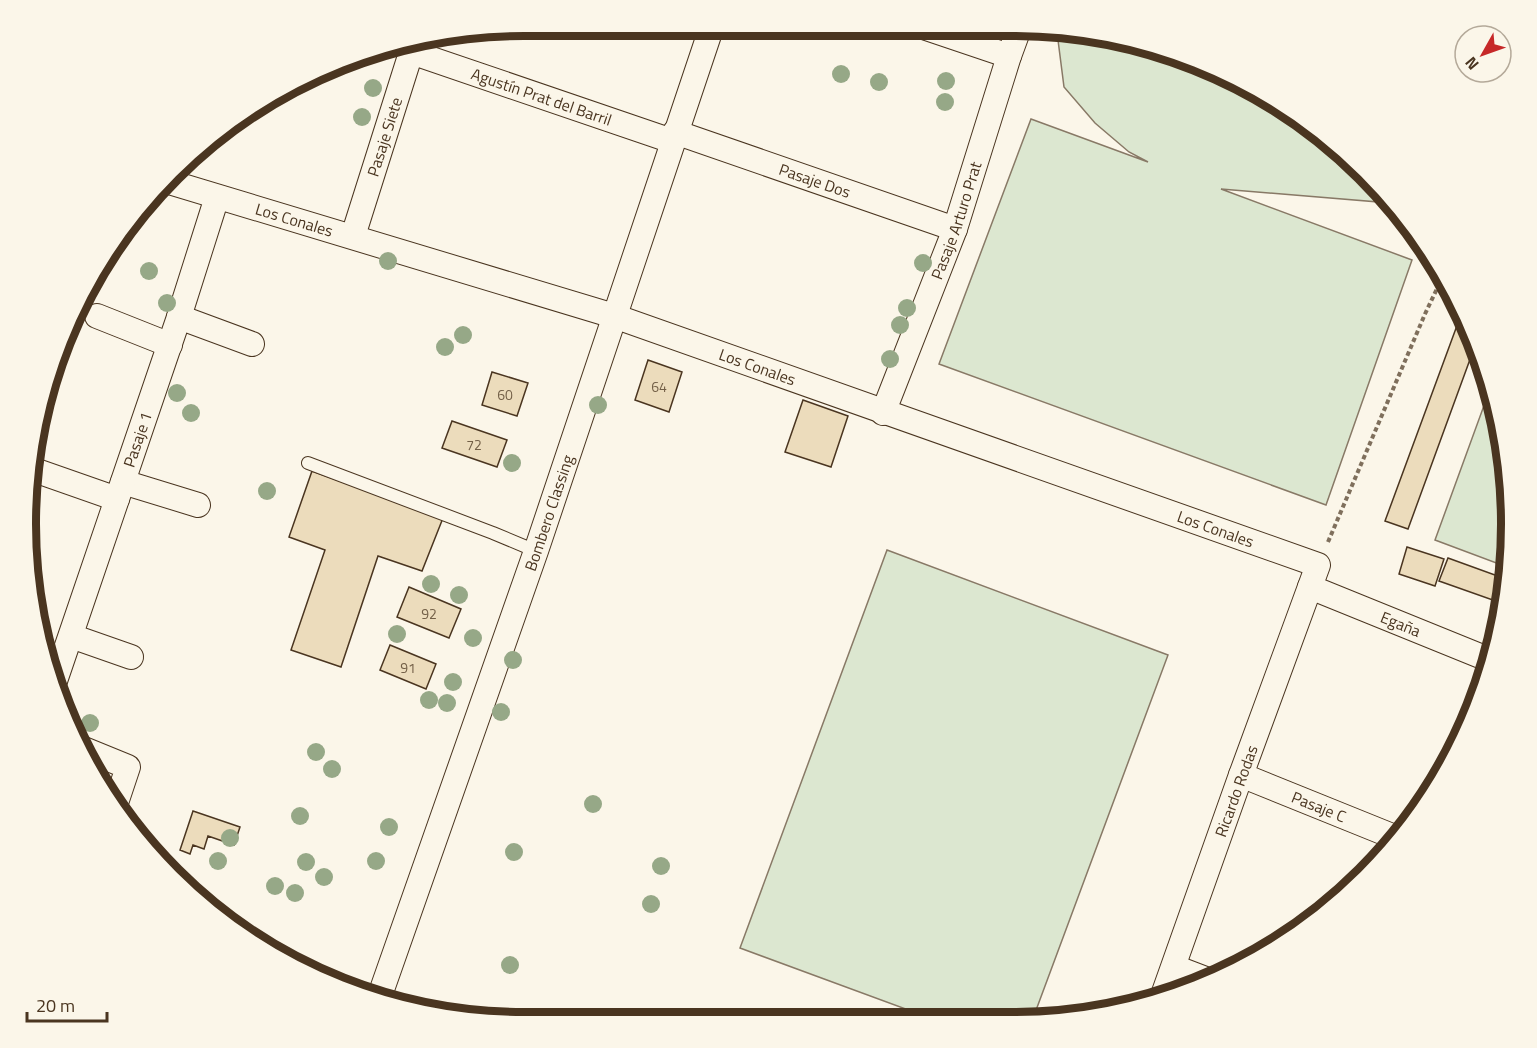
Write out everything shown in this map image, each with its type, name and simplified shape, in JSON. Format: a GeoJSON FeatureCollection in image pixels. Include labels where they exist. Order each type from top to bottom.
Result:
{"type":"FeatureCollection","features":[{"type":"Feature","properties":{"kind":"street","name":"Bombero Classing"},"geometry":{"type":"LineString","coordinates":[[382,990],[536,551],[709,36]]}},
{"type":"Feature","properties":{"kind":"street"},"geometry":{"type":"LineString","coordinates":[[950,36],[1009,56]]}},
{"type":"Feature","properties":{"kind":"street","name":"Pasaje Arturo Prat"},"geometry":{"type":"LineString","coordinates":[[883,412],[955,229],[1016,36]]}},
{"type":"Feature","properties":{"kind":"street","name":"Agustín Prat del Barril"},"geometry":{"type":"LineString","coordinates":[[418,48],[674,136]]}},
{"type":"Feature","properties":{"kind":"street","name":"Pasaje Siete"},"geometry":{"type":"LineString","coordinates":[[353,236],[412,49]]}},
{"type":"Feature","properties":{"kind":"street","name":"Pasaje Dos"},"geometry":{"type":"LineString","coordinates":[[674,136],[955,229]]}},
{"type":"Feature","properties":{"kind":"street","name":"Los Conales"},"geometry":{"type":"LineString","coordinates":[[175,184],[614,316],[1318,565]]}},
{"type":"Feature","properties":{"kind":"street","name":"Pasaje 1"},"geometry":{"type":"LineString","coordinates":[[57,665],[60,648],[120,491],[170,345],[217,197]]}},
{"type":"Feature","properties":{"kind":"street"},"geometry":{"type":"LineString","coordinates":[[97,316],[170,345]]}},
{"type":"Feature","properties":{"kind":"street"},"geometry":{"type":"LineString","coordinates":[[179,317],[252,344]]}},
{"type":"Feature","properties":{"kind":"street"},"geometry":{"type":"LineString","coordinates":[[39,471],[120,491],[198,505]]}},
{"type":"Feature","properties":{"kind":"street"},"geometry":{"type":"LineString","coordinates":[[1310,587],[1318,565]]}},
{"type":"Feature","properties":{"kind":"street","name":"Egaña"},"geometry":{"type":"LineString","coordinates":[[1310,587],[1482,657]]}},
{"type":"Feature","properties":{"kind":"street","name":"Ricardo Rodas"},"geometry":{"type":"LineString","coordinates":[[1166,987],[1240,775],[1310,587]]}},
{"type":"Feature","properties":{"kind":"street"},"geometry":{"type":"LineString","coordinates":[[60,648],[131,657]]}},
{"type":"Feature","properties":{"kind":"street"},"geometry":{"type":"LineString","coordinates":[[93,753],[128,767],[118,796]]}},
{"type":"Feature","properties":{"kind":"street","name":"Pasaje C"},"geometry":{"type":"LineString","coordinates":[[1240,775],[1389,835]]}},
{"type":"Feature","properties":{"kind":"street"},"geometry":{"type":"LineString","coordinates":[[1174,967],[1197,976]]}},
{"type":"Feature","properties":{"kind":"lane"},"geometry":{"type":"LineString","coordinates":[[308,463],[536,551]]}},
{"type":"Feature","properties":{"kind":"path"},"geometry":{"type":"LineString","coordinates":[[1318,565],[1420,323],[1439,285]]}},
{"type":"Feature","properties":{"kind":"green space"},"geometry":{"type":"Polygon","coordinates":[[[1058,40],[1077,40],[1139,53],[1200,73],[1229,86],[1284,118],[1310,137],[1335,157],[1380,202],[1221,189],[1412,260],[1326,505],[939,364],[1031,119],[1148,162],[1129,152],[1095,123],[1064,87],[1058,40]]]}},
{"type":"Feature","properties":{"kind":"green space"},"geometry":{"type":"Polygon","coordinates":[[[1485,402],[1492,429],[1500,492],[1499,564],[1435,540],[1485,402]]]}},
{"type":"Feature","properties":{"kind":"green space"},"geometry":{"type":"Polygon","coordinates":[[[887,550],[1168,655],[1036,1011],[914,1012],[740,948],[887,550]]]}},
{"type":"Feature","properties":{"kind":"building"},"geometry":{"type":"Polygon","coordinates":[[[1458,323],[1471,356],[1408,529],[1385,521],[1458,323]]]}},
{"type":"Feature","properties":{"kind":"building"},"geometry":{"type":"Polygon","coordinates":[[[648,360],[682,372],[669,412],[635,400],[648,360]]]}},
{"type":"Feature","properties":{"kind":"building"},"geometry":{"type":"Polygon","coordinates":[[[492,372],[528,383],[517,416],[482,405],[492,372]]]}},
{"type":"Feature","properties":{"kind":"building"},"geometry":{"type":"Polygon","coordinates":[[[803,400],[848,416],[831,467],[785,452],[803,400]]]}},
{"type":"Feature","properties":{"kind":"building"},"geometry":{"type":"Polygon","coordinates":[[[452,421],[507,440],[497,467],[442,448],[452,421]]]}},
{"type":"Feature","properties":{"kind":"building"},"geometry":{"type":"Polygon","coordinates":[[[312,471],[443,518],[422,571],[378,556],[341,667],[291,650],[325,550],[289,537],[312,471]]]}},
{"type":"Feature","properties":{"kind":"building"},"geometry":{"type":"Polygon","coordinates":[[[1407,547],[1444,559],[1435,586],[1399,574],[1407,547]]]}},
{"type":"Feature","properties":{"kind":"building"},"geometry":{"type":"Polygon","coordinates":[[[1448,558],[1498,576],[1495,601],[1439,581],[1448,558]]]}},
{"type":"Feature","properties":{"kind":"building"},"geometry":{"type":"Polygon","coordinates":[[[409,587],[461,609],[449,638],[397,617],[409,587]]]}},
{"type":"Feature","properties":{"kind":"building"},"geometry":{"type":"Polygon","coordinates":[[[390,645],[436,664],[426,689],[380,670],[390,645]]]}},
{"type":"Feature","properties":{"kind":"building"},"geometry":{"type":"Polygon","coordinates":[[[193,811],[240,827],[234,845],[208,836],[204,849],[193,845],[190,854],[180,850],[193,811]]]}}]}
